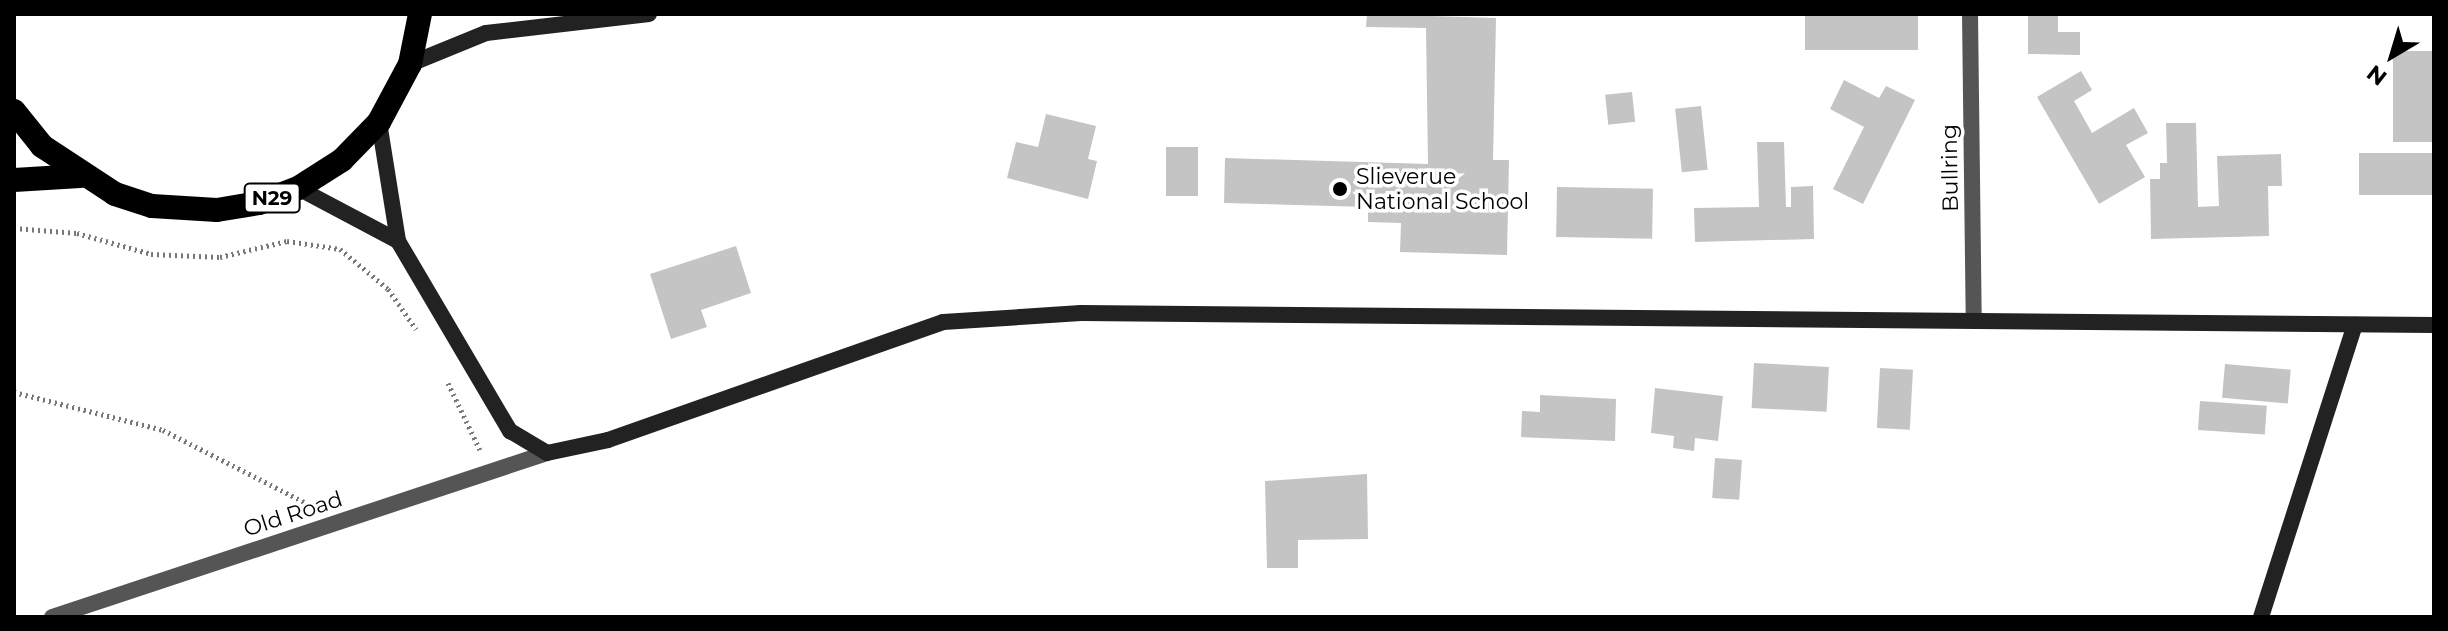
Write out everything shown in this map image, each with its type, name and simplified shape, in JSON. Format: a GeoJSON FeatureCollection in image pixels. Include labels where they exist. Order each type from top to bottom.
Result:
{"type":"FeatureCollection","features":[{"type":"Feature","properties":{"kind":"highway","name":"N29"},"geometry":{"type":"LineString","coordinates":[[14,111],[42,146],[80,176],[152,206],[217,210],[298,188],[342,160],[379,122],[410,64],[420,14]]}},
{"type":"Feature","properties":{"kind":"highway","name":"N29"},"geometry":{"type":"LineString","coordinates":[[14,180],[80,176]]}},
{"type":"Feature","properties":{"kind":"street"},"geometry":{"type":"LineString","coordinates":[[410,64],[486,33],[649,14]]}},
{"type":"Feature","properties":{"kind":"street","name":"Bullring"},"geometry":{"type":"LineString","coordinates":[[1970,14],[1974,321]]}},
{"type":"Feature","properties":{"kind":"street"},"geometry":{"type":"LineString","coordinates":[[379,122],[398,241],[510,431],[547,453],[608,440],[943,322],[1081,313],[1209,319],[2434,325]]}},
{"type":"Feature","properties":{"kind":"street"},"geometry":{"type":"LineString","coordinates":[[298,188],[398,241]]}},
{"type":"Feature","properties":{"kind":"street"},"geometry":{"type":"LineString","coordinates":[[2261,617],[2355,325]]}},
{"type":"Feature","properties":{"kind":"street","name":"Old Road"},"geometry":{"type":"LineString","coordinates":[[52,617],[547,453]]}},
{"type":"Feature","properties":{"kind":"path"},"geometry":{"type":"LineString","coordinates":[[14,228],[77,233],[151,254],[220,257],[287,241],[340,249],[388,289],[421,336]]}},
{"type":"Feature","properties":{"kind":"path"},"geometry":{"type":"LineString","coordinates":[[445,377],[490,472]]}},
{"type":"Feature","properties":{"kind":"path"},"geometry":{"type":"LineString","coordinates":[[14,392],[163,430],[341,521]]}},
{"type":"Feature","properties":{"kind":"building"},"geometry":{"type":"Polygon","coordinates":[[[1367,14],[1496,18],[1493,160],[1509,160],[1507,255],[1400,252],[1401,223],[1368,222],[1368,207],[1224,203],[1225,158],[1428,164],[1426,28],[1366,27],[1367,14]]]}},
{"type":"Feature","properties":{"kind":"building"},"geometry":{"type":"Polygon","coordinates":[[[1805,14],[1918,14],[1918,50],[1805,50],[1805,14]]]}},
{"type":"Feature","properties":{"kind":"building"},"geometry":{"type":"Polygon","coordinates":[[[2028,14],[2058,14],[2058,32],[2080,32],[2080,55],[2028,54],[2028,14]]]}},
{"type":"Feature","properties":{"kind":"building"},"geometry":{"type":"Polygon","coordinates":[[[2393,51],[2434,51],[2434,142],[2393,142],[2393,51]]]}},
{"type":"Feature","properties":{"kind":"building"},"geometry":{"type":"Polygon","coordinates":[[[2081,71],[2092,90],[2074,101],[2092,133],[2134,108],[2148,133],[2126,145],[2145,177],[2099,204],[2037,97],[2081,71]]]}},
{"type":"Feature","properties":{"kind":"building"},"geometry":{"type":"Polygon","coordinates":[[[1844,80],[1879,98],[1886,86],[1915,100],[1863,204],[1833,189],[1864,127],[1830,109],[1844,80]]]}},
{"type":"Feature","properties":{"kind":"building"},"geometry":{"type":"Polygon","coordinates":[[[1632,92],[1635,122],[1608,125],[1605,95],[1632,92]]]}},
{"type":"Feature","properties":{"kind":"building"},"geometry":{"type":"Polygon","coordinates":[[[1701,106],[1708,170],[1682,172],[1675,109],[1701,106]]]}},
{"type":"Feature","properties":{"kind":"building"},"geometry":{"type":"Polygon","coordinates":[[[1046,114],[1096,126],[1088,159],[1097,161],[1088,199],[1007,178],[1016,142],[1038,147],[1046,114]]]}},
{"type":"Feature","properties":{"kind":"building"},"geometry":{"type":"Polygon","coordinates":[[[2166,123],[2196,123],[2198,207],[2219,206],[2217,156],[2281,154],[2282,186],[2268,186],[2269,236],[2151,239],[2150,179],[2160,179],[2160,163],[2167,163],[2166,123]]]}},
{"type":"Feature","properties":{"kind":"building"},"geometry":{"type":"Polygon","coordinates":[[[1757,142],[1784,142],[1786,207],[1791,207],[1791,187],[1813,186],[1814,239],[1695,242],[1694,208],[1759,207],[1757,142]]]}},
{"type":"Feature","properties":{"kind":"building"},"geometry":{"type":"Polygon","coordinates":[[[1166,147],[1198,147],[1198,196],[1166,196],[1166,147]]]}},
{"type":"Feature","properties":{"kind":"building"},"geometry":{"type":"Polygon","coordinates":[[[2359,153],[2434,153],[2434,195],[2359,195],[2359,153]]]}},
{"type":"Feature","properties":{"kind":"building"},"geometry":{"type":"Polygon","coordinates":[[[1557,187],[1653,189],[1652,239],[1556,237],[1557,187]]]}},
{"type":"Feature","properties":{"kind":"building"},"geometry":{"type":"Polygon","coordinates":[[[736,246],[751,293],[701,310],[707,327],[671,339],[650,274],[736,246]]]}},
{"type":"Feature","properties":{"kind":"building"},"geometry":{"type":"Polygon","coordinates":[[[1754,363],[1829,367],[1827,412],[1752,408],[1754,363]]]}},
{"type":"Feature","properties":{"kind":"building"},"geometry":{"type":"Polygon","coordinates":[[[2225,364],[2291,370],[2288,404],[2222,398],[2225,364]]]}},
{"type":"Feature","properties":{"kind":"building"},"geometry":{"type":"Polygon","coordinates":[[[1880,368],[1913,370],[1910,430],[1877,428],[1880,368]]]}},
{"type":"Feature","properties":{"kind":"building"},"geometry":{"type":"Polygon","coordinates":[[[1655,388],[1723,396],[1718,441],[1695,438],[1694,451],[1673,448],[1674,436],[1651,433],[1655,388]]]}},
{"type":"Feature","properties":{"kind":"building"},"geometry":{"type":"Polygon","coordinates":[[[1540,395],[1616,399],[1615,441],[1521,437],[1522,411],[1540,412],[1540,395]]]}},
{"type":"Feature","properties":{"kind":"building"},"geometry":{"type":"Polygon","coordinates":[[[2200,401],[2267,406],[2265,435],[2198,430],[2200,401]]]}},
{"type":"Feature","properties":{"kind":"building"},"geometry":{"type":"Polygon","coordinates":[[[1715,458],[1742,460],[1739,500],[1712,498],[1715,458]]]}},
{"type":"Feature","properties":{"kind":"building"},"geometry":{"type":"Polygon","coordinates":[[[1367,474],[1368,539],[1298,540],[1298,568],[1267,568],[1265,481],[1367,474]]]}},
{"type":"Feature","properties":{"kind":"place","name":"Slieverue National School"},"geometry":{"type":"Point","coordinates":[1340,189]}}]}
